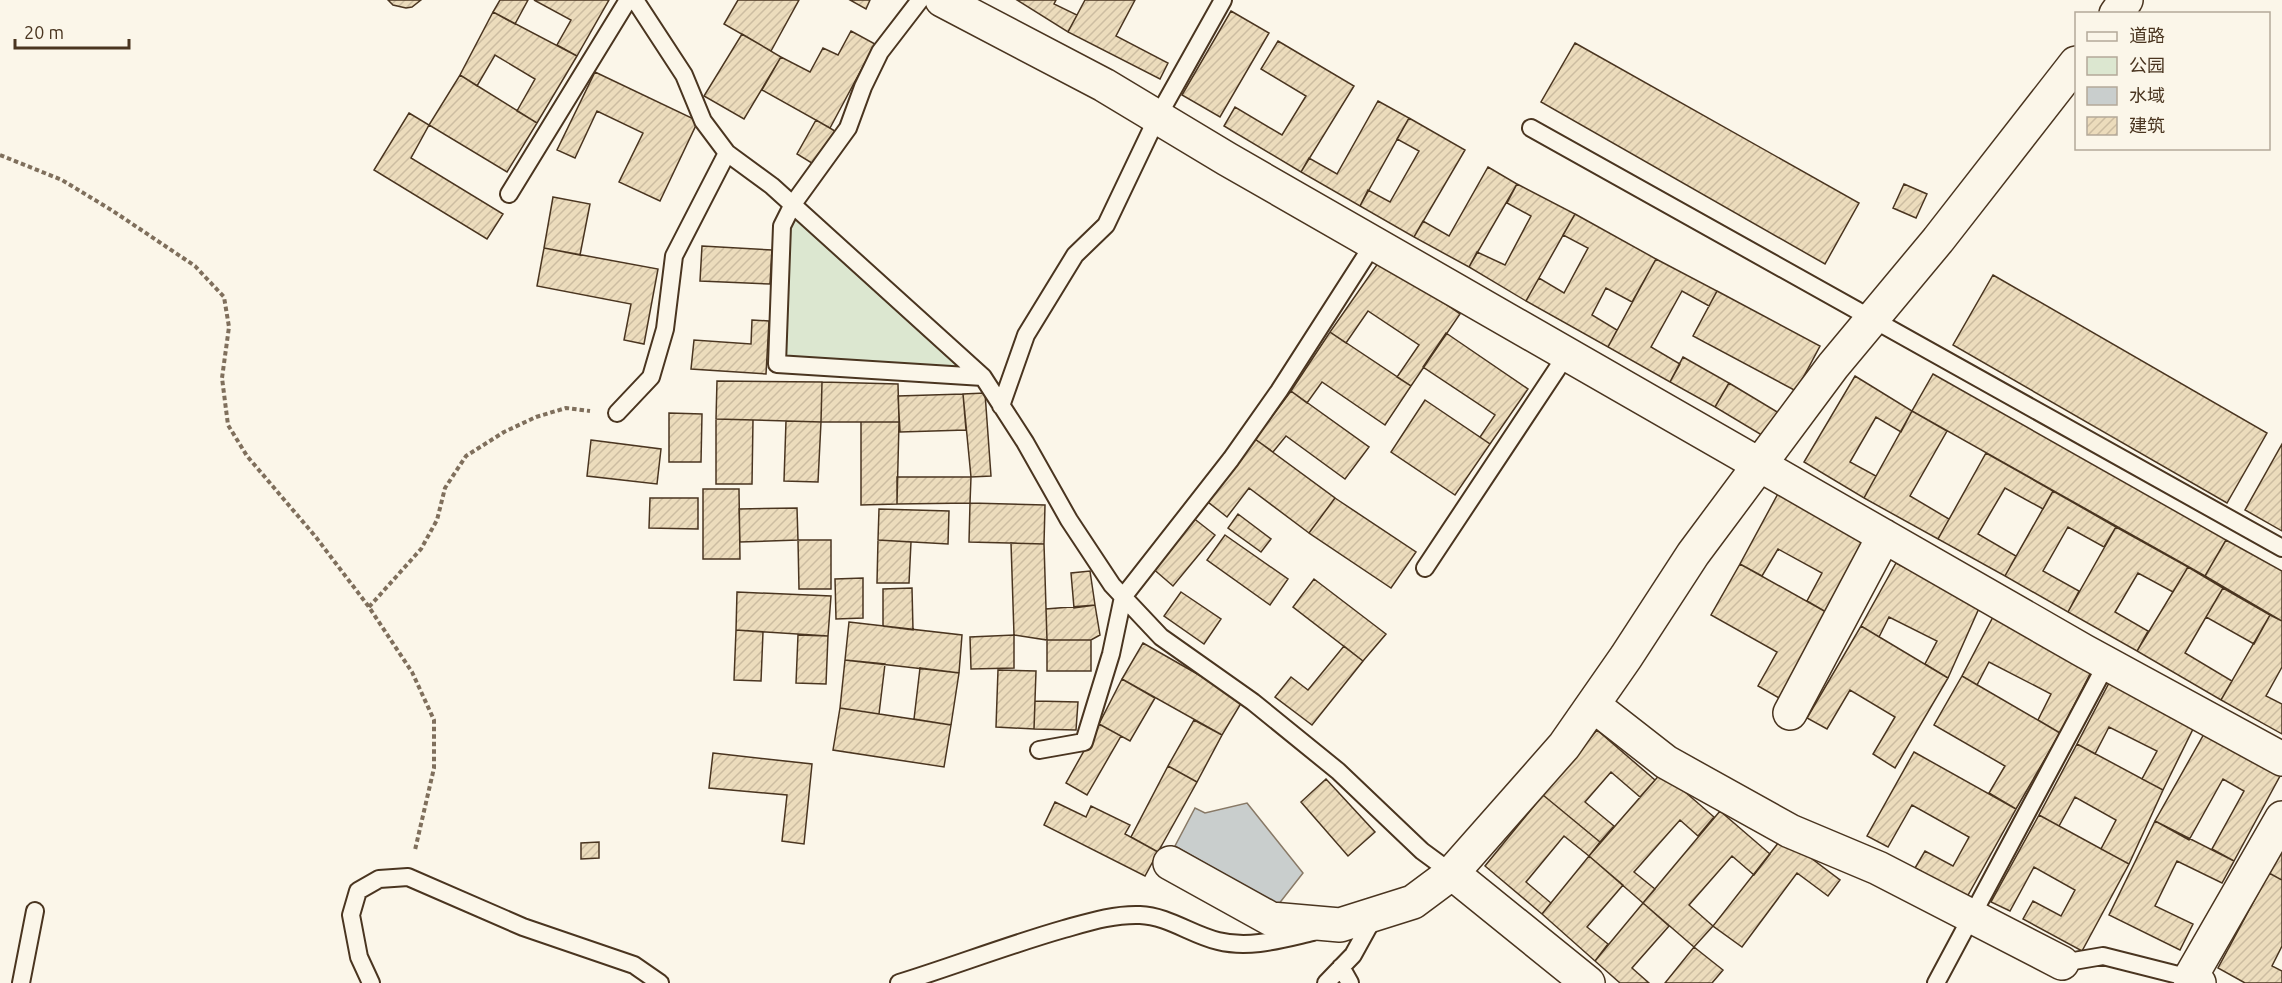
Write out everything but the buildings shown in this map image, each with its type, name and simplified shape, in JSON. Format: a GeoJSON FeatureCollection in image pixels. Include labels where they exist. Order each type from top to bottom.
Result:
{"type":"FeatureCollection","features":[{"type":"Feature","properties":{"kind":"street"},"geometry":{"type":"LineString","coordinates":[[942,0],[1104,86],[1884,536],[2282,759]]}},
{"type":"Feature","properties":{"kind":"street"},"geometry":{"type":"LineString","coordinates":[[1170,863],[1271,919],[1340,925],[1413,902],[1452,873],[1564,746],[1626,657],[1693,554],[1759,464],[1833,366],[1938,240],[2075,64]]}},
{"type":"Feature","properties":{"kind":"street"},"geometry":{"type":"LineString","coordinates":[[1790,713],[1884,536]]}},
{"type":"Feature","properties":{"kind":"street"},"geometry":{"type":"LineString","coordinates":[[1593,705],[1676,768],[1790,831],[1878,868],[2062,963]]}},
{"type":"Feature","properties":{"kind":"street"},"geometry":{"type":"LineString","coordinates":[[2193,981],[2282,818]]}},
{"type":"Feature","properties":{"kind":"street"},"geometry":{"type":"LineString","coordinates":[[1452,873],[1588,983]]}},
{"type":"Feature","properties":{"kind":"lane"},"geometry":{"type":"LineString","coordinates":[[509,194],[628,0]]}},
{"type":"Feature","properties":{"kind":"lane"},"geometry":{"type":"LineString","coordinates":[[635,0],[684,75],[703,121],[727,153],[793,204],[983,377],[1069,520],[1112,585],[1123,597],[1161,637],[1287,729],[1338,771],[1422,851],[1452,873]]}},
{"type":"Feature","properties":{"kind":"lane"},"geometry":{"type":"LineString","coordinates":[[920,0],[880,51],[863,87],[848,128],[793,204],[782,226],[777,364],[983,377]]}},
{"type":"Feature","properties":{"kind":"lane"},"geometry":{"type":"LineString","coordinates":[[1001,406],[1026,335],[1076,255],[1106,225],[1157,118],[1223,0]]}},
{"type":"Feature","properties":{"kind":"lane"},"geometry":{"type":"LineString","coordinates":[[1531,128],[2282,548]]}},
{"type":"Feature","properties":{"kind":"lane"},"geometry":{"type":"LineString","coordinates":[[617,413],[651,377],[665,329],[674,256],[727,153]]}},
{"type":"Feature","properties":{"kind":"lane"},"geometry":{"type":"LineString","coordinates":[[1039,750],[1084,742],[1112,654],[1123,597],[1231,459],[1279,391],[1374,243]]}},
{"type":"Feature","properties":{"kind":"lane"},"geometry":{"type":"LineString","coordinates":[[1425,568],[1567,354]]}},
{"type":"Feature","properties":{"kind":"lane"},"geometry":{"type":"LineString","coordinates":[[1936,983],[1970,915],[2107,663]]}},
{"type":"Feature","properties":{"kind":"lane"},"geometry":{"type":"LineString","coordinates":[[371,983],[359,957],[351,915],[358,891],[379,879],[408,877],[523,927],[634,965],[660,983]]}},
{"type":"Feature","properties":{"kind":"lane"},"geometry":{"type":"LineString","coordinates":[[21,983],[35,911]]}},
{"type":"Feature","properties":{"kind":"lane"},"geometry":{"type":"LineString","coordinates":[[1326,983],[1353,955],[1376,914]]}},
{"type":"Feature","properties":{"kind":"lane"},"geometry":{"type":"LineString","coordinates":[[899,983],[1105,917],[1142,915],[1178,925],[1219,941],[1265,944],[1340,925]]}},
{"type":"Feature","properties":{"kind":"lane"},"geometry":{"type":"LineString","coordinates":[[2062,963],[2103,956],[2193,981]]}},
{"type":"Feature","properties":{"kind":"lane"},"geometry":{"type":"LineString","coordinates":[[1341,967],[1350,983]]}},
{"type":"Feature","properties":{"kind":"path"},"geometry":{"type":"LineString","coordinates":[[0,155],[62,180],[113,211],[195,266],[224,297],[229,327],[222,378],[228,425],[247,456],[315,536],[369,607],[412,672],[434,720],[434,768],[408,877]]}},
{"type":"Feature","properties":{"kind":"path"},"geometry":{"type":"LineString","coordinates":[[369,607],[421,549],[437,520],[445,488],[466,456],[504,432],[536,417],[566,408],[617,413]]}},
{"type":"Feature","properties":{"kind":"green space"},"geometry":{"type":"Polygon","coordinates":[[[793,204],[983,377],[777,364],[782,226],[793,204]]]}},
{"type":"Feature","properties":{"kind":"water"},"geometry":{"type":"Polygon","coordinates":[[[1247,803],[1303,873],[1278,905],[1175,846],[1195,808],[1205,813],[1247,803]]]}}]}
